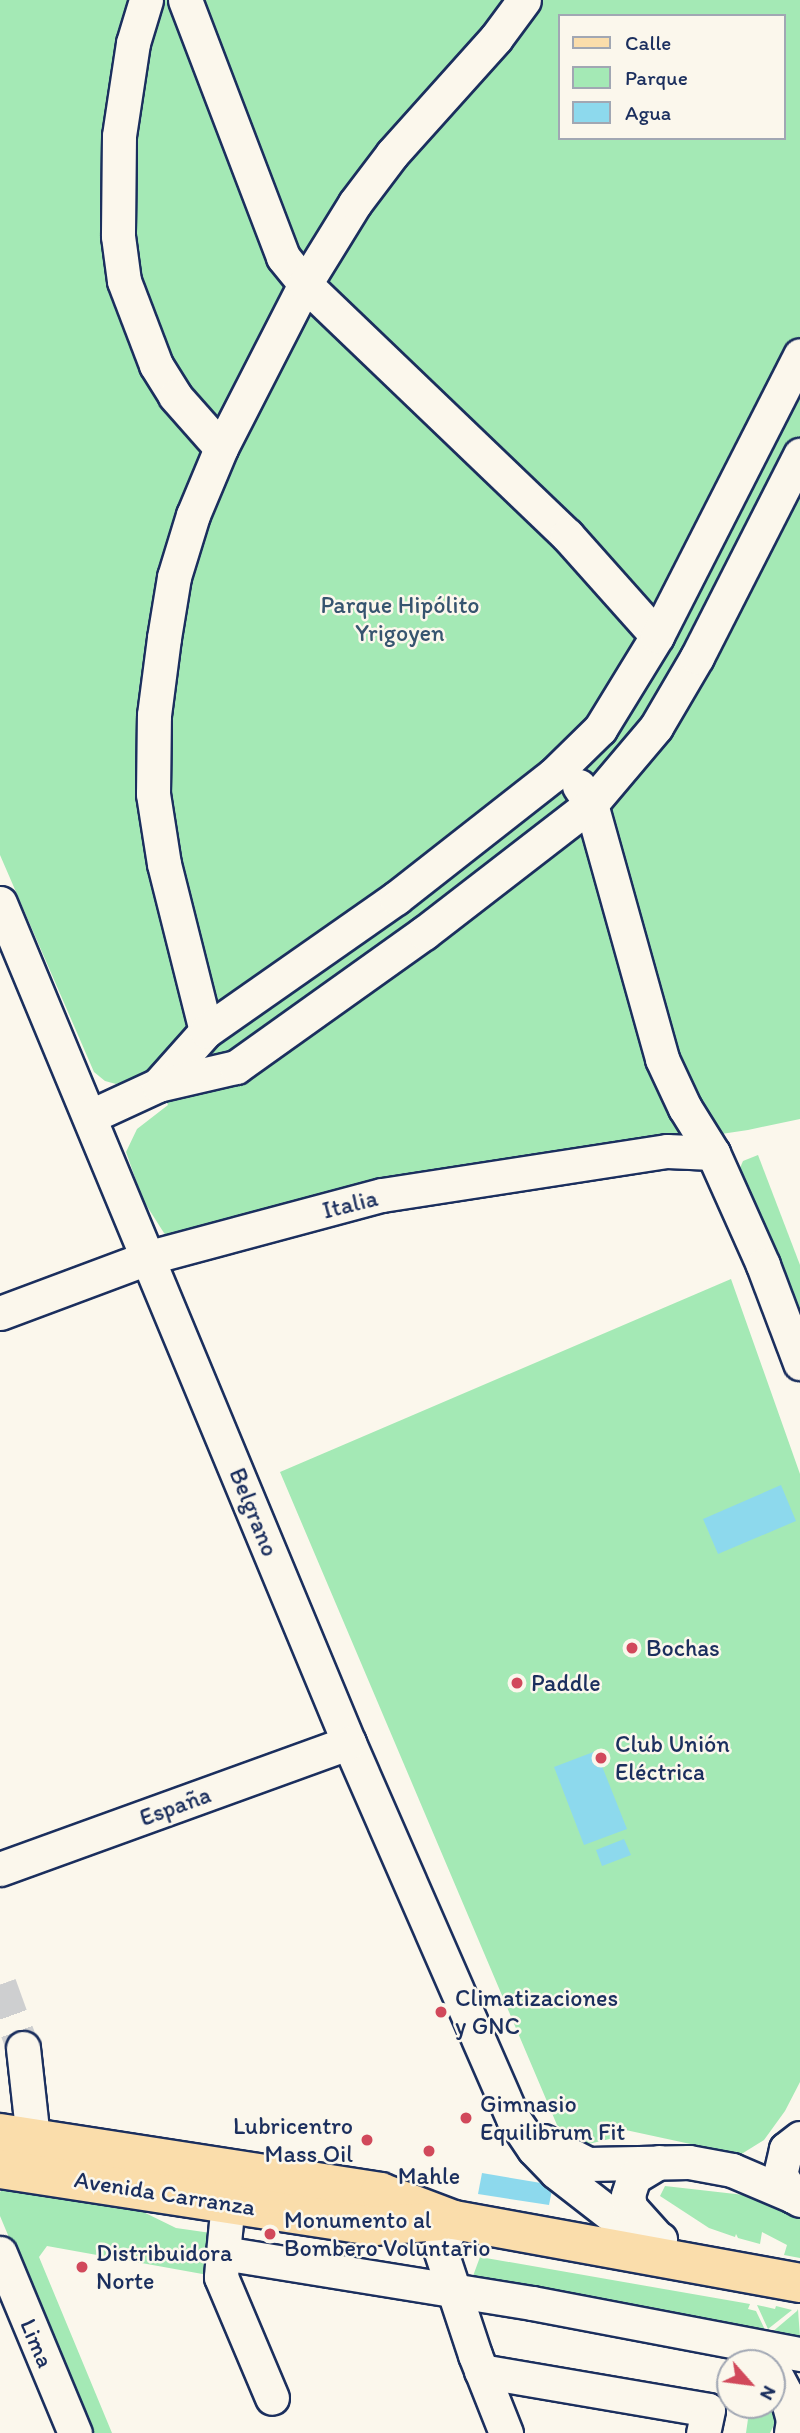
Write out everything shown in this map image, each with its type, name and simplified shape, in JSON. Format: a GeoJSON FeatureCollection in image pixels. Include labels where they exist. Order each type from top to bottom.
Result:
{"type":"FeatureCollection","features":[{"type":"Feature","properties":{"kind":"main road","name":"Avenida Carranza"},"geometry":{"type":"LineString","coordinates":[[16,2136],[380,2192],[454,2220],[790,2281]]}},
{"type":"Feature","properties":{"kind":"main road","name":"Avenida Carranza"},"geometry":{"type":"LineString","coordinates":[[0,2169],[374,2226],[454,2220]]}},
{"type":"Feature","properties":{"kind":"street"},"geometry":{"type":"LineString","coordinates":[[146,0],[133,43],[118,136],[118,236],[124,281],[156,365],[175,396],[221,448]]}},
{"type":"Feature","properties":{"kind":"street"},"geometry":{"type":"LineString","coordinates":[[185,0],[272,235],[284,257],[305,284],[567,535],[657,636]]}},
{"type":"Feature","properties":{"kind":"street"},"geometry":{"type":"LineString","coordinates":[[206,1031],[164,864],[153,794],[154,715],[174,578],[192,515],[221,448],[305,284],[355,203],[392,154],[496,37],[524,0]]}},
{"type":"Feature","properties":{"kind":"street"},"geometry":{"type":"LineString","coordinates":[[158,1084],[206,1031],[396,898],[564,764],[600,729],[657,636],[800,355]]}},
{"type":"Feature","properties":{"kind":"street"},"geometry":{"type":"LineString","coordinates":[[91,1116],[158,1084],[236,1067],[425,933],[591,804],[656,727],[697,657],[800,455]]}},
{"type":"Feature","properties":{"kind":"street"},"geometry":{"type":"LineString","coordinates":[[564,764],[591,804],[663,1059],[685,1108],[713,1153],[762,1265],[800,1363]]}},
{"type":"Feature","properties":{"kind":"street","name":"Belgrano"},"geometry":{"type":"LineString","coordinates":[[0,903],[150,1257],[349,1743],[513,2118],[534,2149],[556,2172],[623,2224],[660,2239]]}},
{"type":"Feature","properties":{"kind":"street","name":"Italia"},"geometry":{"type":"LineString","coordinates":[[0,1313],[150,1257],[382,1195],[667,1151],[713,1153]]}},
{"type":"Feature","properties":{"kind":"street","name":"España"},"geometry":{"type":"LineString","coordinates":[[0,1869],[349,1743]]}},
{"type":"Feature","properties":{"kind":"street"},"geometry":{"type":"LineString","coordinates":[[16,2136],[23,2048]]}},
{"type":"Feature","properties":{"kind":"street"},"geometry":{"type":"LineString","coordinates":[[513,2118],[548,2145],[588,2164],[689,2162],[732,2170],[796,2198]]}},
{"type":"Feature","properties":{"kind":"street"},"geometry":{"type":"LineString","coordinates":[[732,2170],[771,2160],[796,2141]]}},
{"type":"Feature","properties":{"kind":"street"},"geometry":{"type":"LineString","coordinates":[[796,2141],[780,2174],[796,2198]]}},
{"type":"Feature","properties":{"kind":"street"},"geometry":{"type":"LineString","coordinates":[[659,2162],[635,2177],[628,2195],[630,2207],[640,2222],[660,2239],[701,2264]]}},
{"type":"Feature","properties":{"kind":"street"},"geometry":{"type":"LineString","coordinates":[[228,2202],[220,2277],[272,2398]]}},
{"type":"Feature","properties":{"kind":"street"},"geometry":{"type":"LineString","coordinates":[[454,2220],[464,2250],[453,2290],[506,2433]]}},
{"type":"Feature","properties":{"kind":"street","name":"Lima"},"geometry":{"type":"LineString","coordinates":[[0,2253],[75,2433]]}},
{"type":"Feature","properties":{"kind":"street"},"geometry":{"type":"LineString","coordinates":[[223,2253],[453,2290],[724,2349]]}},
{"type":"Feature","properties":{"kind":"street"},"geometry":{"type":"LineString","coordinates":[[481,2371],[708,2410],[703,2433]]}},
{"type":"Feature","properties":{"kind":"street"},"geometry":{"type":"LineString","coordinates":[[786,2394],[794,2433]]}},
{"type":"Feature","properties":{"kind":"street"},"geometry":{"type":"LineString","coordinates":[[794,2433],[800,2426]]}},
{"type":"Feature","properties":{"kind":"green space","name":"Parque Hipólito Yrigoyen"},"geometry":{"type":"Polygon","coordinates":[[[0,0],[800,0],[800,1119],[748,1130],[386,1184],[167,1236],[143,1200],[126,1152],[137,1129],[168,1105],[151,1067],[143,1075],[116,1084],[105,1081],[94,1072],[0,855],[0,0]]]}},
{"type":"Feature","properties":{"kind":"green space"},"geometry":{"type":"Polygon","coordinates":[[[758,1155],[800,1265],[800,1330],[742,1179],[740,1168],[743,1161],[758,1155]]]}},
{"type":"Feature","properties":{"kind":"green space","name":"Club Unión Eléctrica"},"geometry":{"type":"Polygon","coordinates":[[[731,1279],[800,1474],[800,2082],[785,2111],[764,2140],[735,2158],[709,2148],[621,2129],[618,2137],[584,2145],[557,2125],[280,1472],[731,1279]]]}},
{"type":"Feature","properties":{"kind":"green space"},"geometry":{"type":"Polygon","coordinates":[[[6,2186],[127,2204],[176,2228],[211,2233],[208,2275],[47,2246],[39,2257],[112,2433],[91,2433],[0,2216],[0,2192],[6,2186]]]}},
{"type":"Feature","properties":{"kind":"green space"},"geometry":{"type":"Polygon","coordinates":[[[665,2186],[753,2196],[790,2211],[800,2218],[800,2258],[784,2255],[787,2245],[762,2232],[760,2244],[738,2238],[736,2234],[735,2237],[709,2228],[660,2196],[665,2186]]]}},
{"type":"Feature","properties":{"kind":"green space"},"geometry":{"type":"Polygon","coordinates":[[[480,2257],[750,2304],[748,2309],[756,2311],[766,2332],[473,2276],[480,2257]]]}},
{"type":"Feature","properties":{"kind":"green space"},"geometry":{"type":"Polygon","coordinates":[[[757,2305],[775,2309],[776,2306],[792,2310],[768,2329],[757,2305]]]}},
{"type":"Feature","properties":{"kind":"green space"},"geometry":{"type":"Polygon","coordinates":[[[798,2309],[800,2338],[771,2333],[797,2311],[798,2309]]]}},
{"type":"Feature","properties":{"kind":"green space"},"geometry":{"type":"Polygon","coordinates":[[[748,2419],[776,2419],[770,2433],[746,2433],[748,2419]]]}},
{"type":"Feature","properties":{"kind":"water"},"geometry":{"type":"Polygon","coordinates":[[[781,1485],[796,1521],[718,1554],[703,1519],[781,1485]]]}},
{"type":"Feature","properties":{"kind":"water"},"geometry":{"type":"Polygon","coordinates":[[[596,1751],[627,1829],[584,1845],[554,1767],[596,1751]]]}},
{"type":"Feature","properties":{"kind":"water"},"geometry":{"type":"Polygon","coordinates":[[[624,1839],[631,1855],[602,1866],[596,1850],[624,1839]]]}},
{"type":"Feature","properties":{"kind":"water"},"geometry":{"type":"Polygon","coordinates":[[[482,2173],[553,2185],[549,2205],[478,2194],[482,2173]]]}},
{"type":"Feature","properties":{"kind":"tunnel"},"geometry":{"type":"LineString","coordinates":[[0,1984],[23,2048]]}},
{"type":"Feature","properties":{"kind":"place","name":"Bochas"},"geometry":{"type":"Point","coordinates":[632,1648]}},
{"type":"Feature","properties":{"kind":"place","name":"Paddle"},"geometry":{"type":"Point","coordinates":[517,1683]}},
{"type":"Feature","properties":{"kind":"place","name":"Club Unión Eléctrica"},"geometry":{"type":"Point","coordinates":[601,1758]}},
{"type":"Feature","properties":{"kind":"place","name":"Climatizaciones y GNC"},"geometry":{"type":"Point","coordinates":[441,2012]}},
{"type":"Feature","properties":{"kind":"place","name":"Gimnasio Equilibrum Fit"},"geometry":{"type":"Point","coordinates":[466,2118]}},
{"type":"Feature","properties":{"kind":"place","name":"Lubricentro Mass Oil"},"geometry":{"type":"Point","coordinates":[367,2140]}},
{"type":"Feature","properties":{"kind":"place","name":"Mahle"},"geometry":{"type":"Point","coordinates":[429,2151]}},
{"type":"Feature","properties":{"kind":"place","name":"Monumento al Bombero Voluntario"},"geometry":{"type":"Point","coordinates":[270,2234]}},
{"type":"Feature","properties":{"kind":"place","name":"Distribuidora Norte"},"geometry":{"type":"Point","coordinates":[82,2267]}}]}
